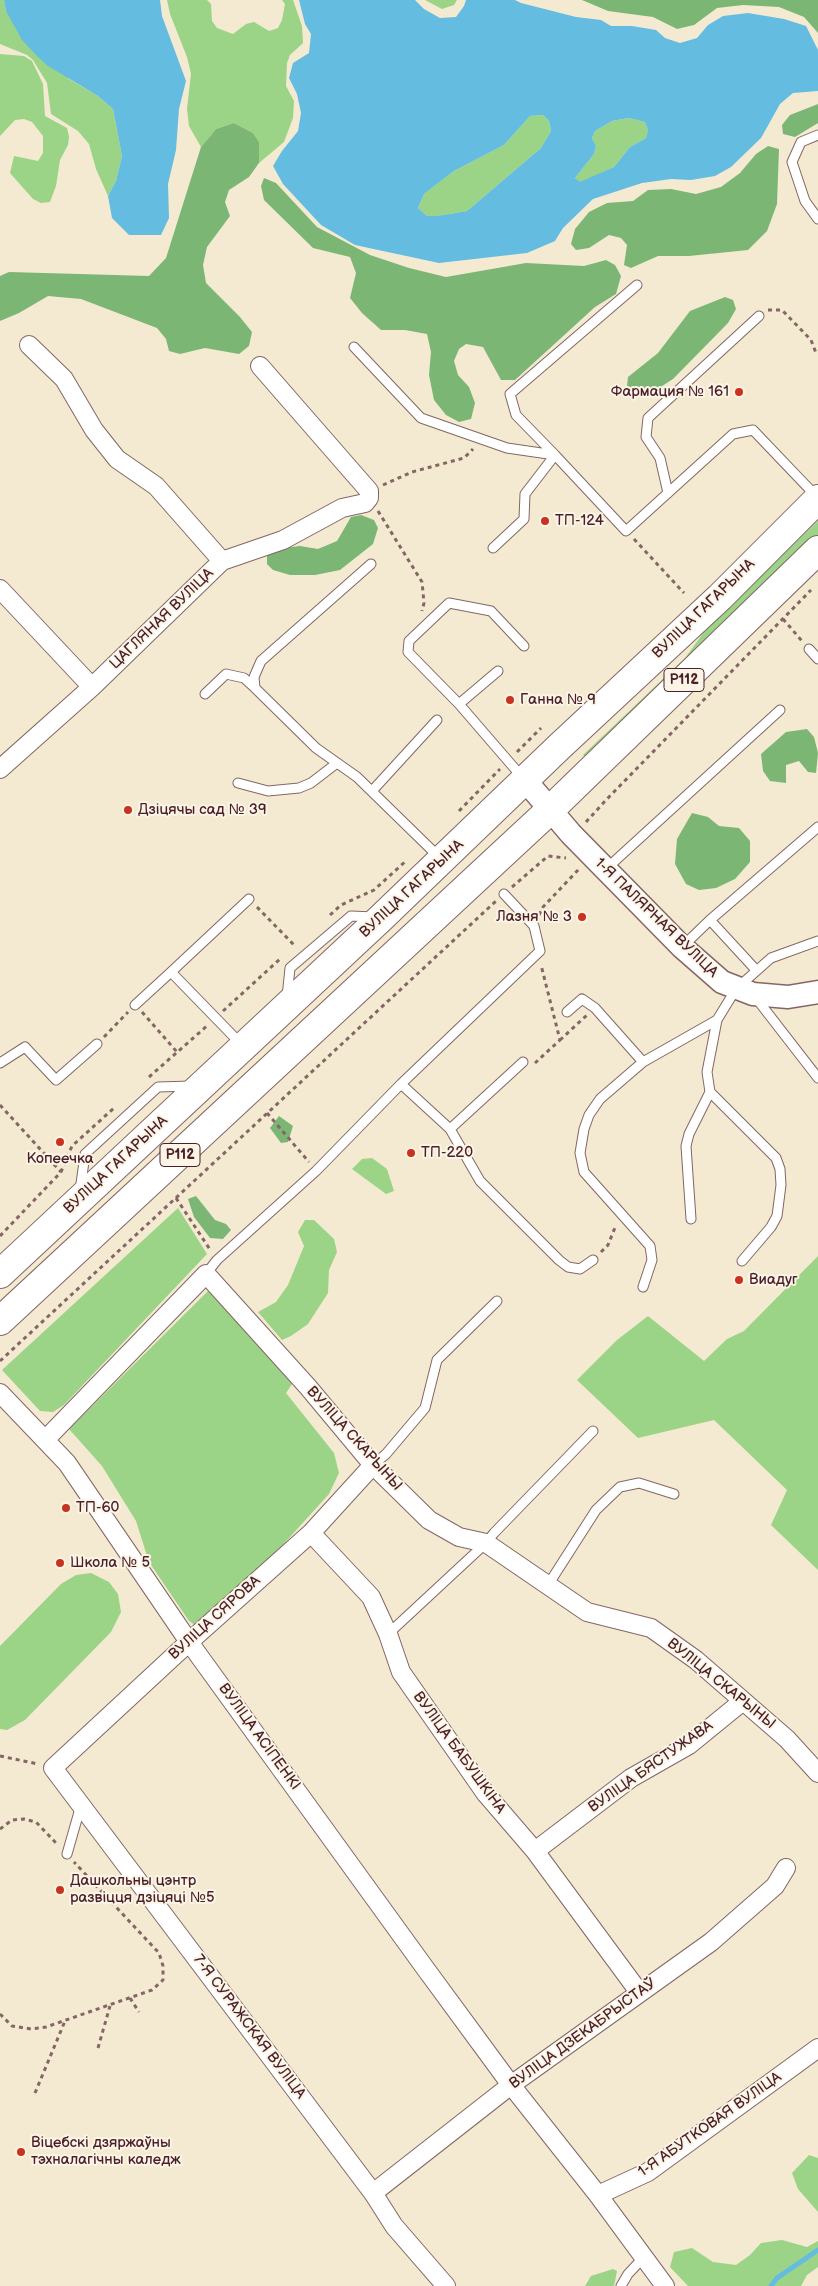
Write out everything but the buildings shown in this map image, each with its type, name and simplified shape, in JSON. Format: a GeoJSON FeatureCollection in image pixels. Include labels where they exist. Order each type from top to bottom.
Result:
{"type":"FeatureCollection","features":[{"type":"Feature","properties":{"kind":"main road","name":"ВУЛІЦА ГАГАРЫНА"},"geometry":{"type":"LineString","coordinates":[[4,1263],[166,1119],[199,1086],[381,918],[434,852],[516,771],[720,597],[818,499]]}},
{"type":"Feature","properties":{"kind":"main road","name":"Р112"},"geometry":{"type":"LineString","coordinates":[[0,1321],[192,1145],[550,810],[818,550]]}},
{"type":"Feature","properties":{"kind":"main road"},"geometry":{"type":"LineString","coordinates":[[166,1119],[192,1145]]}},
{"type":"Feature","properties":{"kind":"street"},"geometry":{"type":"LineString","coordinates":[[29,344],[64,379],[94,430],[117,459],[156,486],[222,561]]}},
{"type":"Feature","properties":{"kind":"street"},"geometry":{"type":"LineString","coordinates":[[260,366],[369,494]]}},
{"type":"Feature","properties":{"kind":"street","name":"ЦАГЛЯНАЯ ВУЛІЦА"},"geometry":{"type":"LineString","coordinates":[[0,769],[92,687],[222,561],[283,540],[342,508],[365,503],[369,494]]}},
{"type":"Feature","properties":{"kind":"street"},"geometry":{"type":"LineString","coordinates":[[0,589],[92,687]]}},
{"type":"Feature","properties":{"kind":"street","name":"1-Я ПАЛЯРНАЯ ВУЛІЦА"},"geometry":{"type":"LineString","coordinates":[[516,771],[571,834],[682,947],[706,970],[722,982],[745,991],[788,997],[818,992]]}},
{"type":"Feature","properties":{"kind":"street"},"geometry":{"type":"LineString","coordinates":[[46,1439],[206,1274]]}},
{"type":"Feature","properties":{"kind":"street","name":"ВУЛІЦА СКАРЫНЫ"},"geometry":{"type":"LineString","coordinates":[[206,1274],[308,1388],[373,1465],[429,1520],[459,1537],[486,1543],[587,1612],[651,1628],[696,1660],[787,1739],[818,1773]]}},
{"type":"Feature","properties":{"kind":"street","name":"ВУЛІЦА АСІПЕНКІ"},"geometry":{"type":"LineString","coordinates":[[0,1393],[67,1463],[189,1642],[511,2086],[598,2195]]}},
{"type":"Feature","properties":{"kind":"street","name":"ВУЛІЦА СЯРОВА"},"geometry":{"type":"LineString","coordinates":[[53,1768],[189,1642],[311,1533],[373,1465]]}},
{"type":"Feature","properties":{"kind":"street","name":"ВУЛІЦА БАБУШКІНА"},"geometry":{"type":"LineString","coordinates":[[311,1533],[371,1597],[388,1634],[401,1672],[486,1794],[536,1851],[639,1992]]}},
{"type":"Feature","properties":{"kind":"street","name":"ВУЛІЦА БЯСТУЖАВА"},"geometry":{"type":"LineString","coordinates":[[536,1851],[631,1778],[688,1745],[743,1701]]}},
{"type":"Feature","properties":{"kind":"street","name":"7-Я СУРАЖСКАЯ ВУЛІЦА"},"geometry":{"type":"LineString","coordinates":[[53,1768],[373,2192],[394,2226],[446,2286]]}},
{"type":"Feature","properties":{"kind":"street","name":"ВУЛІЦА ДЗЕКАБРЫСТАЎ"},"geometry":{"type":"LineString","coordinates":[[373,2192],[511,2086],[639,1992],[712,1942],[775,1886],[786,1868]]}},
{"type":"Feature","properties":{"kind":"street","name":"1-Я АБУТКОВАЯ ВУЛІЦА"},"geometry":{"type":"LineString","coordinates":[[598,2195],[648,2172],[818,2048]]}},
{"type":"Feature","properties":{"kind":"street"},"geometry":{"type":"LineString","coordinates":[[598,2195],[665,2286]]}},
{"type":"Feature","properties":{"kind":"lane"},"geometry":{"type":"LineString","coordinates":[[818,135],[801,142],[792,162],[805,201],[818,219]]}},
{"type":"Feature","properties":{"kind":"lane"},"geometry":{"type":"LineString","coordinates":[[637,285],[510,394],[516,415],[626,531],[733,434],[753,430],[818,499]]}},
{"type":"Feature","properties":{"kind":"lane"},"geometry":{"type":"LineString","coordinates":[[668,494],[660,458],[646,437],[648,418],[759,316]]}},
{"type":"Feature","properties":{"kind":"lane"},"geometry":{"type":"LineString","coordinates":[[354,347],[421,418],[507,448],[555,455]]}},
{"type":"Feature","properties":{"kind":"lane"},"geometry":{"type":"LineString","coordinates":[[492,548],[524,519],[525,494],[555,455]]}},
{"type":"Feature","properties":{"kind":"lane"},"geometry":{"type":"LineString","coordinates":[[256,688],[254,677],[261,661],[371,564]]}},
{"type":"Feature","properties":{"kind":"lane"},"geometry":{"type":"LineString","coordinates":[[516,771],[459,704],[408,652],[409,641],[449,603],[491,610],[524,646]]}},
{"type":"Feature","properties":{"kind":"lane"},"geometry":{"type":"LineString","coordinates":[[809,649],[818,659]]}},
{"type":"Feature","properties":{"kind":"lane"},"geometry":{"type":"LineString","coordinates":[[459,704],[498,671]]}},
{"type":"Feature","properties":{"kind":"lane"},"geometry":{"type":"LineString","coordinates":[[205,694],[226,674],[244,678],[316,748],[357,777],[434,852]]}},
{"type":"Feature","properties":{"kind":"lane"},"geometry":{"type":"LineString","coordinates":[[606,869],[780,710]]}},
{"type":"Feature","properties":{"kind":"lane"},"geometry":{"type":"LineString","coordinates":[[372,791],[437,720]]}},
{"type":"Feature","properties":{"kind":"lane"},"geometry":{"type":"LineString","coordinates":[[238,783],[268,791],[300,788],[311,784],[337,763]]}},
{"type":"Feature","properties":{"kind":"lane"},"geometry":{"type":"LineString","coordinates":[[682,947],[710,920],[818,827]]}},
{"type":"Feature","properties":{"kind":"lane"},"geometry":{"type":"LineString","coordinates":[[206,1274],[217,1260],[316,1171],[401,1084],[540,951],[534,926],[504,894]]}},
{"type":"Feature","properties":{"kind":"lane"},"geometry":{"type":"LineString","coordinates":[[135,1005],[249,899]]}},
{"type":"Feature","properties":{"kind":"lane"},"geometry":{"type":"LineString","coordinates":[[710,920],[756,970]]}},
{"type":"Feature","properties":{"kind":"lane"},"geometry":{"type":"LineString","coordinates":[[643,1287],[650,1270],[653,1252],[650,1246],[584,1172],[581,1164],[581,1141],[589,1115],[600,1099],[643,1062],[717,1020],[745,991],[756,970],[771,958],[818,941]]}},
{"type":"Feature","properties":{"kind":"lane"},"geometry":{"type":"LineString","coordinates":[[172,972],[242,1046]]}},
{"type":"Feature","properties":{"kind":"lane"},"geometry":{"type":"LineString","coordinates":[[745,991],[818,1078]]}},
{"type":"Feature","properties":{"kind":"lane"},"geometry":{"type":"LineString","coordinates":[[567,1012],[582,999],[595,1008],[643,1062]]}},
{"type":"Feature","properties":{"kind":"lane"},"geometry":{"type":"LineString","coordinates":[[717,1020],[706,1072],[710,1092],[776,1158],[780,1169],[781,1185],[776,1216],[771,1227],[742,1261]]}},
{"type":"Feature","properties":{"kind":"lane"},"geometry":{"type":"LineString","coordinates":[[0,1064],[25,1047],[56,1080],[96,1044]]}},
{"type":"Feature","properties":{"kind":"lane"},"geometry":{"type":"LineString","coordinates":[[450,1129],[523,1062]]}},
{"type":"Feature","properties":{"kind":"lane"},"geometry":{"type":"LineString","coordinates":[[401,1084],[450,1129],[480,1181],[559,1260],[568,1267],[580,1269],[594,1260]]}},
{"type":"Feature","properties":{"kind":"lane"},"geometry":{"type":"LineString","coordinates":[[78,1199],[85,1154],[158,1087],[199,1086]]}},
{"type":"Feature","properties":{"kind":"lane"},"geometry":{"type":"LineString","coordinates":[[691,1219],[686,1146],[689,1134],[710,1092]]}},
{"type":"Feature","properties":{"kind":"lane"},"geometry":{"type":"LineString","coordinates":[[373,1465],[386,1454],[425,1408],[437,1360],[497,1301]]}},
{"type":"Feature","properties":{"kind":"lane"},"geometry":{"type":"LineString","coordinates":[[388,1634],[486,1543],[592,1431]]}},
{"type":"Feature","properties":{"kind":"lane"},"geometry":{"type":"LineString","coordinates":[[548,1585],[596,1510],[620,1487],[639,1482],[674,1494]]}},
{"type":"Feature","properties":{"kind":"lane"},"geometry":{"type":"LineString","coordinates":[[66,1854],[82,1804]]}},
{"type":"Feature","properties":{"kind":"lane"},"geometry":{"type":"LineString","coordinates":[[621,2286],[628,2274],[644,2257]]}},
{"type":"Feature","properties":{"kind":"path"},"geometry":{"type":"LineString","coordinates":[[759,316],[770,309],[782,310],[811,340],[816,353]]}},
{"type":"Feature","properties":{"kind":"path"},"geometry":{"type":"LineString","coordinates":[[418,632],[424,603],[422,582],[369,494],[412,472],[464,458],[482,439]]}},
{"type":"Feature","properties":{"kind":"path"},"geometry":{"type":"LineString","coordinates":[[626,531],[684,593]]}},
{"type":"Feature","properties":{"kind":"path"},"geometry":{"type":"LineString","coordinates":[[586,822],[813,588]]}},
{"type":"Feature","properties":{"kind":"path"},"geometry":{"type":"LineString","coordinates":[[783,619],[809,649]]}},
{"type":"Feature","properties":{"kind":"path"},"geometry":{"type":"LineString","coordinates":[[456,813],[516,771],[541,728]]}},
{"type":"Feature","properties":{"kind":"path"},"geometry":{"type":"LineString","coordinates":[[328,917],[341,905],[374,890],[434,852]]}},
{"type":"Feature","properties":{"kind":"path"},"geometry":{"type":"LineString","coordinates":[[0,1361],[504,894],[548,856]]}},
{"type":"Feature","properties":{"kind":"path"},"geometry":{"type":"LineString","coordinates":[[534,926],[543,907],[581,866]]}},
{"type":"Feature","properties":{"kind":"path"},"geometry":{"type":"LineString","coordinates":[[249,899],[295,946]]}},
{"type":"Feature","properties":{"kind":"path"},"geometry":{"type":"LineString","coordinates":[[288,952],[302,940]]}},
{"type":"Feature","properties":{"kind":"path"},"geometry":{"type":"LineString","coordinates":[[142,1083],[280,959]]}},
{"type":"Feature","properties":{"kind":"path"},"geometry":{"type":"LineString","coordinates":[[540,963],[550,1001]]}},
{"type":"Feature","properties":{"kind":"path"},"geometry":{"type":"LineString","coordinates":[[96,1044],[135,1005],[177,1052]]}},
{"type":"Feature","properties":{"kind":"path"},"geometry":{"type":"LineString","coordinates":[[560,1040],[595,1008]]}},
{"type":"Feature","properties":{"kind":"path"},"geometry":{"type":"LineString","coordinates":[[0,1236],[61,1172],[72,1146],[121,1102]]}},
{"type":"Feature","properties":{"kind":"path"},"geometry":{"type":"LineString","coordinates":[[0,1105],[61,1172]]}},
{"type":"Feature","properties":{"kind":"path"},"geometry":{"type":"LineString","coordinates":[[267,1113],[316,1171]]}},
{"type":"Feature","properties":{"kind":"path"},"geometry":{"type":"LineString","coordinates":[[176,1198],[217,1260]]}},
{"type":"Feature","properties":{"kind":"path"},"geometry":{"type":"LineString","coordinates":[[594,1260],[608,1245],[621,1215]]}},
{"type":"Feature","properties":{"kind":"path"},"geometry":{"type":"LineString","coordinates":[[0,1756],[53,1768]]}},
{"type":"Feature","properties":{"kind":"path"},"geometry":{"type":"LineString","coordinates":[[0,1829],[12,1820],[24,1819],[36,1822],[159,1953],[163,1966],[163,1980],[152,1990],[46,2027],[31,2029],[12,2026],[0,2014]]}},
{"type":"Feature","properties":{"kind":"path"},"geometry":{"type":"LineString","coordinates":[[130,1998],[139,2012]]}},
{"type":"Feature","properties":{"kind":"path"},"geometry":{"type":"LineString","coordinates":[[98,2048],[110,2005]]}},
{"type":"Feature","properties":{"kind":"path"},"geometry":{"type":"LineString","coordinates":[[35,2093],[65,2020]]}},
{"type":"Feature","properties":{"kind":"green space"},"geometry":{"type":"Polygon","coordinates":[[[0,0],[4,0],[6,11],[69,79],[98,96],[113,109],[122,156],[116,181],[108,196],[96,169],[89,144],[78,131],[51,114],[47,83],[33,60],[27,55],[0,44],[0,0]]]}},
{"type":"Feature","properties":{"kind":"green space"},"geometry":{"type":"Polygon","coordinates":[[[167,0],[207,0],[211,4],[212,21],[217,28],[233,34],[246,24],[254,22],[269,31],[278,28],[282,20],[285,4],[282,0],[293,0],[302,26],[303,43],[290,55],[287,63],[286,86],[294,101],[293,118],[284,142],[259,163],[259,142],[253,133],[234,123],[216,129],[201,147],[189,126],[187,109],[191,74],[167,0]]]}},
{"type":"Feature","properties":{"kind":"green space"},"geometry":{"type":"Polygon","coordinates":[[[425,0],[457,0],[454,5],[442,9],[425,0]]]}},
{"type":"Feature","properties":{"kind":"green space"},"geometry":{"type":"Polygon","coordinates":[[[582,0],[818,0],[818,33],[804,17],[779,7],[743,5],[717,8],[694,25],[677,29],[653,17],[608,11],[582,0]]]}},
{"type":"Feature","properties":{"kind":"green space"},"geometry":{"type":"Polygon","coordinates":[[[0,54],[24,56],[32,61],[43,84],[45,116],[67,128],[68,145],[60,160],[56,186],[50,202],[41,203],[33,199],[10,173],[14,156],[38,161],[43,153],[43,136],[32,122],[24,119],[15,120],[0,136],[0,54]]]}},
{"type":"Feature","properties":{"kind":"green space"},"geometry":{"type":"Polygon","coordinates":[[[818,104],[818,123],[795,137],[783,134],[782,125],[790,115],[818,104]]]}},
{"type":"Feature","properties":{"kind":"green space"},"geometry":{"type":"Polygon","coordinates":[[[543,115],[549,121],[551,131],[541,148],[467,211],[427,216],[418,208],[424,194],[454,171],[504,145],[530,116],[543,115]]]}},
{"type":"Feature","properties":{"kind":"green space"},"geometry":{"type":"Polygon","coordinates":[[[629,118],[645,122],[648,130],[646,138],[630,147],[614,167],[580,183],[575,178],[594,154],[596,146],[592,138],[595,131],[612,121],[629,118]]]}},
{"type":"Feature","properties":{"kind":"green space"},"geometry":{"type":"Polygon","coordinates":[[[234,123],[253,133],[259,142],[259,163],[249,177],[229,190],[225,202],[230,216],[207,247],[203,265],[206,283],[240,317],[252,332],[249,346],[239,354],[205,348],[180,354],[169,351],[166,339],[157,328],[81,299],[48,296],[19,313],[0,321],[0,276],[9,272],[149,276],[166,258],[201,147],[216,129],[234,123]]]}},
{"type":"Feature","properties":{"kind":"green space"},"geometry":{"type":"Polygon","coordinates":[[[768,146],[779,149],[777,204],[767,231],[748,250],[689,256],[658,256],[631,268],[624,265],[627,245],[621,238],[609,235],[589,248],[576,250],[571,244],[575,229],[589,212],[607,203],[633,201],[648,190],[671,189],[696,194],[721,187],[740,173],[756,154],[768,146]]]}},
{"type":"Feature","properties":{"kind":"green space"},"geometry":{"type":"Polygon","coordinates":[[[264,178],[276,183],[317,227],[370,255],[409,268],[446,277],[526,263],[584,266],[606,260],[615,265],[621,276],[616,294],[595,307],[515,380],[501,380],[483,347],[466,344],[459,349],[454,361],[458,375],[469,387],[475,403],[471,419],[459,422],[446,415],[434,400],[429,375],[431,352],[427,334],[405,330],[381,330],[362,313],[350,298],[356,273],[350,257],[313,248],[264,200],[261,186],[264,178]]]}},
{"type":"Feature","properties":{"kind":"green space"},"geometry":{"type":"Polygon","coordinates":[[[725,297],[733,300],[736,309],[728,323],[673,379],[659,388],[634,392],[627,386],[628,377],[658,353],[690,311],[725,297]]]}},
{"type":"Feature","properties":{"kind":"green space"},"geometry":{"type":"Polygon","coordinates":[[[361,515],[374,520],[378,528],[373,544],[340,570],[315,575],[290,575],[273,570],[267,564],[267,556],[274,549],[300,546],[318,549],[337,541],[351,517],[361,515]]]}},
{"type":"Feature","properties":{"kind":"green space"},"geometry":{"type":"Polygon","coordinates":[[[818,521],[818,536],[588,760],[583,755],[685,658],[704,632],[818,521]]]}},
{"type":"Feature","properties":{"kind":"green space"},"geometry":{"type":"Polygon","coordinates":[[[807,729],[814,737],[818,753],[816,773],[808,772],[799,761],[786,765],[786,783],[770,781],[763,771],[761,754],[786,732],[807,729]]]}},
{"type":"Feature","properties":{"kind":"green space"},"geometry":{"type":"Polygon","coordinates":[[[692,813],[708,817],[719,826],[739,828],[750,841],[750,862],[735,879],[716,888],[699,890],[686,884],[675,864],[677,839],[692,813]]]}},
{"type":"Feature","properties":{"kind":"green space"},"geometry":{"type":"Polygon","coordinates":[[[279,1116],[293,1126],[288,1142],[281,1143],[270,1128],[279,1116]]]}},
{"type":"Feature","properties":{"kind":"green space"},"geometry":{"type":"Polygon","coordinates":[[[372,1158],[387,1169],[394,1191],[386,1194],[352,1169],[362,1159],[372,1158]]]}},
{"type":"Feature","properties":{"kind":"green space"},"geometry":{"type":"Polygon","coordinates":[[[196,1196],[215,1220],[226,1224],[231,1230],[223,1239],[210,1238],[194,1217],[188,1199],[196,1196]]]}},
{"type":"Feature","properties":{"kind":"green space"},"geometry":{"type":"Polygon","coordinates":[[[178,1208],[207,1254],[64,1405],[53,1412],[40,1411],[2,1370],[178,1208]]]}},
{"type":"Feature","properties":{"kind":"green space"},"geometry":{"type":"Polygon","coordinates":[[[305,1220],[314,1220],[334,1239],[337,1252],[329,1270],[328,1293],[308,1324],[282,1340],[258,1312],[276,1302],[288,1285],[304,1246],[298,1232],[305,1220]]]}},
{"type":"Feature","properties":{"kind":"green space"},"geometry":{"type":"Polygon","coordinates":[[[818,1256],[818,1570],[771,1525],[787,1490],[714,1420],[638,1438],[577,1380],[617,1340],[648,1316],[704,1361],[727,1339],[744,1331],[818,1256]]]}},
{"type":"Feature","properties":{"kind":"green space"},"geometry":{"type":"Polygon","coordinates":[[[208,1291],[291,1372],[292,1384],[286,1393],[334,1453],[339,1473],[329,1494],[280,1548],[202,1622],[195,1625],[189,1621],[149,1562],[136,1521],[102,1466],[69,1429],[208,1291]]]}},
{"type":"Feature","properties":{"kind":"green space"},"geometry":{"type":"Polygon","coordinates":[[[91,1573],[109,1582],[118,1594],[121,1612],[111,1632],[25,1720],[7,1730],[0,1729],[0,1646],[61,1584],[76,1575],[91,1573]]]}},
{"type":"Feature","properties":{"kind":"green space"},"geometry":{"type":"Polygon","coordinates":[[[809,2155],[818,2158],[818,2212],[798,2189],[792,2173],[809,2155]]]}},
{"type":"Feature","properties":{"kind":"green space"},"geometry":{"type":"Polygon","coordinates":[[[782,2240],[807,2247],[818,2241],[818,2267],[807,2275],[801,2286],[688,2286],[670,2267],[674,2252],[692,2248],[713,2262],[736,2265],[750,2255],[761,2243],[782,2240]]]}},
{"type":"Feature","properties":{"kind":"green space"},"geometry":{"type":"Polygon","coordinates":[[[613,2269],[617,2271],[614,2286],[585,2286],[591,2276],[613,2269]]]}},
{"type":"Feature","properties":{"kind":"water"},"geometry":{"type":"Polygon","coordinates":[[[4,0],[160,0],[162,16],[186,81],[179,109],[176,150],[168,184],[169,218],[161,235],[129,235],[112,218],[108,196],[116,181],[122,156],[113,109],[98,96],[48,66],[37,56],[22,40],[6,11],[4,0]]]}},
{"type":"Feature","properties":{"kind":"water"},"geometry":{"type":"Polygon","coordinates":[[[299,0],[415,0],[424,9],[440,18],[456,17],[466,0],[515,0],[576,17],[601,20],[611,26],[632,26],[656,30],[665,38],[680,43],[697,38],[708,25],[723,16],[748,13],[784,19],[806,26],[818,50],[818,91],[793,93],[780,104],[761,138],[731,167],[715,176],[691,180],[671,179],[642,183],[593,199],[563,228],[555,241],[527,253],[439,263],[355,245],[321,225],[283,184],[273,166],[298,131],[301,113],[297,94],[289,78],[293,63],[309,53],[311,34],[305,24],[299,0]],[[543,115],[530,116],[504,145],[454,171],[424,194],[418,208],[427,216],[467,211],[541,148],[551,131],[549,121],[543,115]],[[629,118],[612,121],[595,131],[592,138],[596,146],[594,154],[575,178],[580,182],[614,167],[630,147],[646,138],[648,130],[645,122],[629,118]]]}},
{"type":"Feature","properties":{"kind":"waterway"},"geometry":{"type":"LineString","coordinates":[[771,2286],[777,2278],[818,2250]]}},
{"type":"Feature","properties":{"kind":"place","name":"Фармация № 161"},"geometry":{"type":"Point","coordinates":[739,392]}},
{"type":"Feature","properties":{"kind":"place","name":"ТП-124"},"geometry":{"type":"Point","coordinates":[545,521]}},
{"type":"Feature","properties":{"kind":"place","name":"Ганна № 9"},"geometry":{"type":"Point","coordinates":[510,700]}},
{"type":"Feature","properties":{"kind":"place","name":"Дзіцячы сад № 39"},"geometry":{"type":"Point","coordinates":[128,810]}},
{"type":"Feature","properties":{"kind":"place","name":"Лазня № 3"},"geometry":{"type":"Point","coordinates":[582,917]}},
{"type":"Feature","properties":{"kind":"place","name":"Копеечка"},"geometry":{"type":"Point","coordinates":[60,1142]}},
{"type":"Feature","properties":{"kind":"place","name":"ТП-220"},"geometry":{"type":"Point","coordinates":[411,1153]}},
{"type":"Feature","properties":{"kind":"place","name":"Виадуг"},"geometry":{"type":"Point","coordinates":[739,1280]}},
{"type":"Feature","properties":{"kind":"place","name":"ТП-60"},"geometry":{"type":"Point","coordinates":[66,1508]}},
{"type":"Feature","properties":{"kind":"place","name":"Школа № 5"},"geometry":{"type":"Point","coordinates":[60,1563]}},
{"type":"Feature","properties":{"kind":"place","name":"Дашкольны цэнтр развіцця дзіцяці №5"},"geometry":{"type":"Point","coordinates":[60,1890]}},
{"type":"Feature","properties":{"kind":"place","name":"Віцебскі дзяржаўны тэхналагічны каледж"},"geometry":{"type":"Point","coordinates":[21,2152]}}]}
